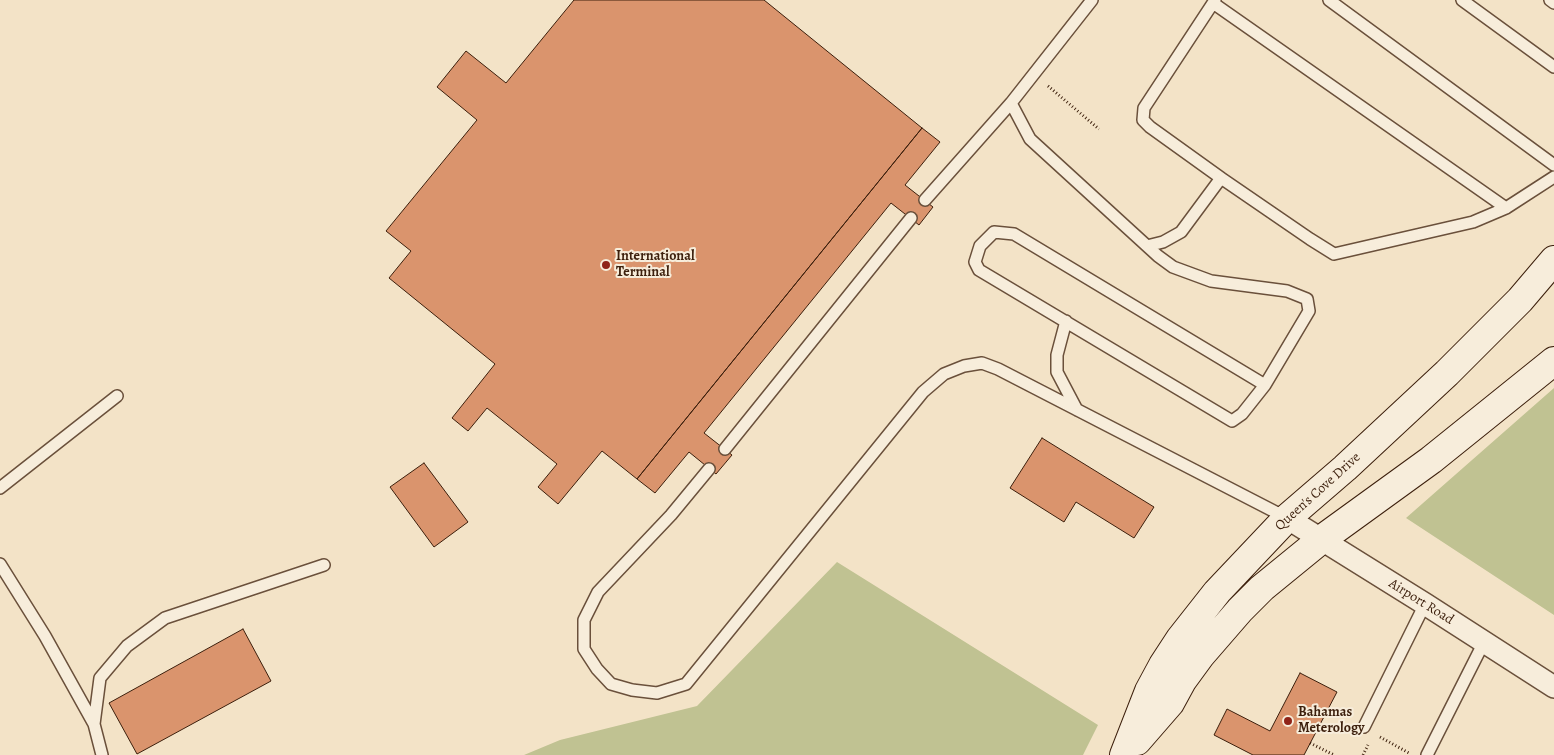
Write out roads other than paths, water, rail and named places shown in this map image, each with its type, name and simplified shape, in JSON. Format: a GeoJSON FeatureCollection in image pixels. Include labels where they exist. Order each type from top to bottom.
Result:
{"type":"FeatureCollection","features":[{"type":"Feature","properties":{"kind":"street","name":"Queen's Cove Drive"},"geometry":{"type":"LineString","coordinates":[[1124,755],[1149,691],[1180,639],[1217,592],[1287,518],[1346,468],[1448,373],[1550,271]]}},
{"type":"Feature","properties":{"kind":"street","name":"Queen's Cove Drive"},"geometry":{"type":"LineString","coordinates":[[1124,755],[1170,704],[1182,681],[1201,655],[1240,610],[1282,570],[1431,460],[1554,361]]}},
{"type":"Feature","properties":{"kind":"street","name":"Airport Road"},"geometry":{"type":"LineString","coordinates":[[1287,518],[1426,604],[1554,687]]}},
{"type":"Feature","properties":{"kind":"lane"},"geometry":{"type":"LineString","coordinates":[[925,200],[1010,103],[1092,0]]}},
{"type":"Feature","properties":{"kind":"lane"},"geometry":{"type":"LineString","coordinates":[[1329,0],[1554,165]]}},
{"type":"Feature","properties":{"kind":"lane"},"geometry":{"type":"LineString","coordinates":[[1462,0],[1554,67]]}},
{"type":"Feature","properties":{"kind":"lane"},"geometry":{"type":"LineString","coordinates":[[1550,0],[1554,3]]}},
{"type":"Feature","properties":{"kind":"lane"},"geometry":{"type":"LineString","coordinates":[[1506,208],[1214,1],[1144,108],[1143,120],[1150,128],[1334,254],[1473,222],[1506,208],[1554,177]]}},
{"type":"Feature","properties":{"kind":"lane"},"geometry":{"type":"LineString","coordinates":[[1010,103],[1030,139],[1147,246],[1173,267],[1211,281],[1288,291],[1307,299],[1309,311],[1264,385],[1242,414],[1232,421],[979,270],[975,262],[980,246],[994,232],[1014,234],[1264,385]]}},
{"type":"Feature","properties":{"kind":"lane"},"geometry":{"type":"LineString","coordinates":[[1147,246],[1163,242],[1181,232],[1221,178]]}},
{"type":"Feature","properties":{"kind":"lane"},"geometry":{"type":"LineString","coordinates":[[725,449],[911,218]]}},
{"type":"Feature","properties":{"kind":"lane"},"geometry":{"type":"LineString","coordinates":[[1066,321],[1057,355],[1057,372],[1077,411]]}},
{"type":"Feature","properties":{"kind":"lane"},"geometry":{"type":"LineString","coordinates":[[709,469],[671,515],[598,592],[584,620],[584,649],[610,684],[632,690],[658,693],[686,684],[923,392],[944,374],[964,366],[982,363],[998,368],[1077,411],[1287,518]]}},
{"type":"Feature","properties":{"kind":"lane"},"geometry":{"type":"LineString","coordinates":[[0,488],[117,396]]}},
{"type":"Feature","properties":{"kind":"lane"},"geometry":{"type":"LineString","coordinates":[[0,564],[45,636],[94,724],[102,755]]}},
{"type":"Feature","properties":{"kind":"lane"},"geometry":{"type":"LineString","coordinates":[[94,724],[100,678],[127,646],[165,618],[324,565]]}},
{"type":"Feature","properties":{"kind":"lane"},"geometry":{"type":"LineString","coordinates":[[1369,730],[1426,604]]}},
{"type":"Feature","properties":{"kind":"lane"},"geometry":{"type":"LineString","coordinates":[[1427,755],[1484,642]]}},
{"type":"Feature","properties":{"kind":"place","name":"International Terminal"},"geometry":{"type":"Point","coordinates":[606,265]}},
{"type":"Feature","properties":{"kind":"place","name":"Bahamas Meterology"},"geometry":{"type":"Point","coordinates":[1288,721]}}]}
